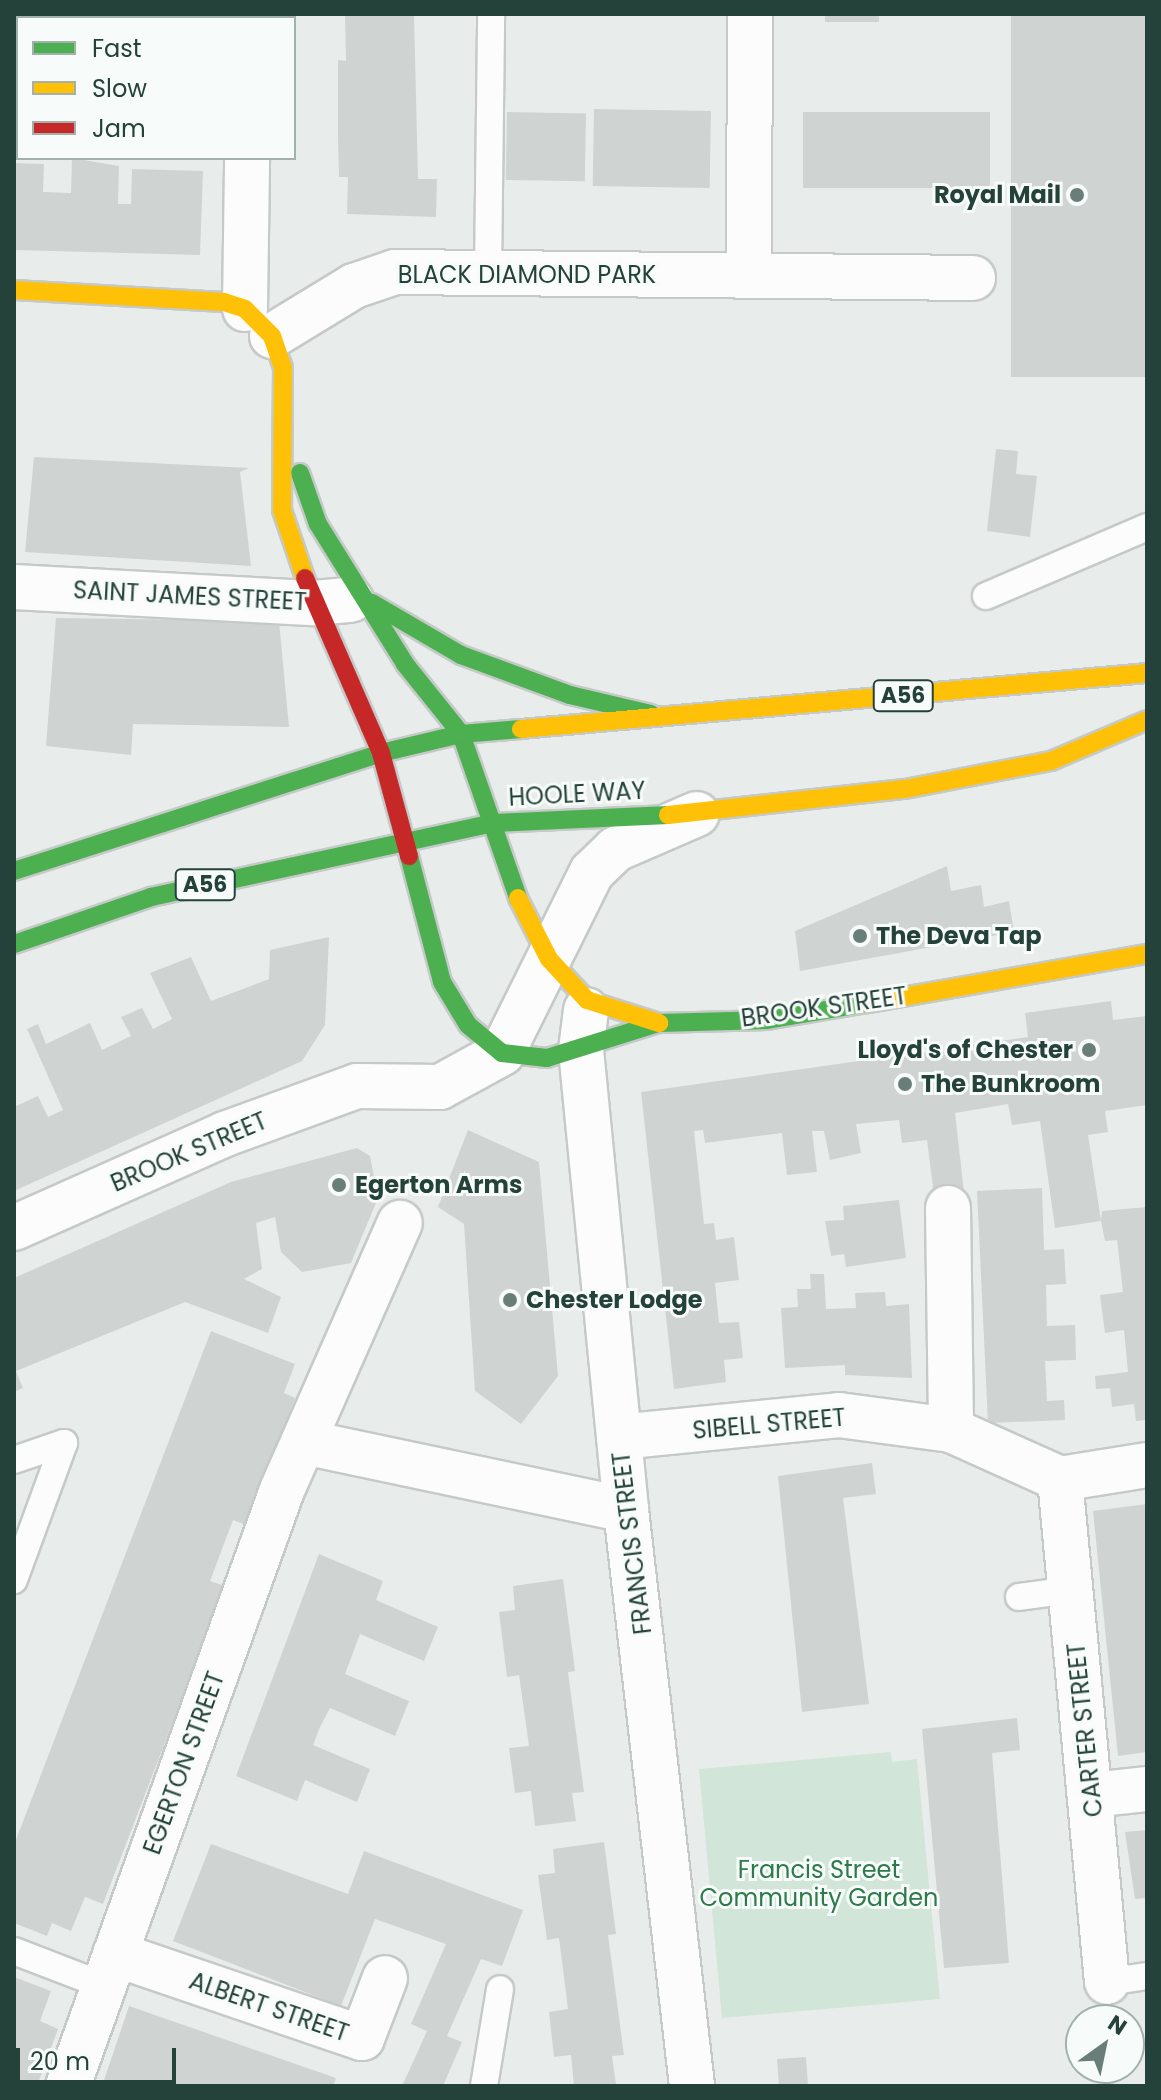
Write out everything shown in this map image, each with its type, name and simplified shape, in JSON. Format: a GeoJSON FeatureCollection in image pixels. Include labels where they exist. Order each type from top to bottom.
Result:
{"type":"FeatureCollection","features":[{"type":"Feature","properties":{"kind":"main road"},"geometry":{"type":"LineString","coordinates":[[14,290],[247,316],[283,368],[285,428],[282,510],[314,603],[381,753],[401,842],[442,982],[468,1025],[502,1053]]}},
{"type":"Feature","properties":{"kind":"main road"},"geometry":{"type":"LineString","coordinates":[[285,428],[318,524],[405,664],[461,734],[521,907],[549,959],[587,1000],[659,1023]]}},
{"type":"Feature","properties":{"kind":"main road"},"geometry":{"type":"LineString","coordinates":[[366,599],[461,655],[570,695],[659,715]]}},
{"type":"Feature","properties":{"kind":"main road","name":"A56"},"geometry":{"type":"LineString","coordinates":[[14,871],[381,753],[461,734],[1147,673]]}},
{"type":"Feature","properties":{"kind":"main road","name":"HOOLE WAY"},"geometry":{"type":"LineString","coordinates":[[14,944],[151,897],[494,823],[700,813],[905,789],[1051,761],[1147,720]]}},
{"type":"Feature","properties":{"kind":"main road","name":"BROOK STREET"},"geometry":{"type":"LineString","coordinates":[[502,1053],[547,1058],[581,1050],[659,1023],[767,1020],[1147,954]]}},
{"type":"Feature","properties":{"kind":"street"},"geometry":{"type":"LineString","coordinates":[[749,274],[750,14]]}},
{"type":"Feature","properties":{"kind":"street"},"geometry":{"type":"LineString","coordinates":[[247,160],[247,316]]}},
{"type":"Feature","properties":{"kind":"street","name":"BLACK DIAMOND PARK"},"geometry":{"type":"LineString","coordinates":[[247,316],[340,293],[395,272],[973,278]]}},
{"type":"Feature","properties":{"kind":"street","name":"SAINT JAMES STREET"},"geometry":{"type":"LineString","coordinates":[[14,587],[314,603],[366,599]]}},
{"type":"Feature","properties":{"kind":"street"},"geometry":{"type":"LineString","coordinates":[[502,1053],[592,872],[616,849],[700,813]]}},
{"type":"Feature","properties":{"kind":"street","name":"FRANCIS STREET"},"geometry":{"type":"LineString","coordinates":[[587,1000],[581,1050],[626,1510],[692,2086]]}},
{"type":"Feature","properties":{"kind":"street","name":"BROOK STREET"},"geometry":{"type":"LineString","coordinates":[[14,1228],[225,1134],[357,1086],[440,1087],[502,1053]]}},
{"type":"Feature","properties":{"kind":"street"},"geometry":{"type":"LineString","coordinates":[[948,1208],[951,1430]]}},
{"type":"Feature","properties":{"kind":"street","name":"EGERTON STREET"},"geometry":{"type":"LineString","coordinates":[[68,2086],[304,1442],[400,1223]]}},
{"type":"Feature","properties":{"kind":"street","name":"SIBELL STREET"},"geometry":{"type":"LineString","coordinates":[[619,1437],[839,1415],[951,1430],[1060,1479]]}},
{"type":"Feature","properties":{"kind":"street"},"geometry":{"type":"LineString","coordinates":[[304,1442],[626,1510]]}},
{"type":"Feature","properties":{"kind":"street"},"geometry":{"type":"LineString","coordinates":[[1060,1479],[1147,1465]]}},
{"type":"Feature","properties":{"kind":"street","name":"CARTER STREET"},"geometry":{"type":"LineString","coordinates":[[1060,1479],[1092,1795],[1127,1979]]}},
{"type":"Feature","properties":{"kind":"street"},"geometry":{"type":"LineString","coordinates":[[1092,1795],[1147,1789]]}},
{"type":"Feature","properties":{"kind":"street","name":"ALBERT STREET"},"geometry":{"type":"LineString","coordinates":[[110,1970],[362,2038],[385,1978]]}},
{"type":"Feature","properties":{"kind":"lane"},"geometry":{"type":"LineString","coordinates":[[488,272],[491,14]]}},
{"type":"Feature","properties":{"kind":"lane"},"geometry":{"type":"LineString","coordinates":[[986,596],[1147,527]]}},
{"type":"Feature","properties":{"kind":"lane"},"geometry":{"type":"LineString","coordinates":[[14,1460],[64,1443],[14,1580]]}},
{"type":"Feature","properties":{"kind":"lane"},"geometry":{"type":"LineString","coordinates":[[1019,1597],[1071,1590]]}},
{"type":"Feature","properties":{"kind":"lane"},"geometry":{"type":"LineString","coordinates":[[14,1951],[110,1970]]}},
{"type":"Feature","properties":{"kind":"lane"},"geometry":{"type":"LineString","coordinates":[[484,2086],[500,1989]]}},
{"type":"Feature","properties":{"kind":"green space","name":"Francis Street Community Garden"},"geometry":{"type":"Polygon","coordinates":[[[891,1752],[892,1762],[917,1759],[940,1999],[722,2018],[699,1769],[891,1752]]]}},
{"type":"Feature","properties":{"kind":"building"},"geometry":{"type":"Polygon","coordinates":[[[14,14],[42,14],[16,16],[16,42],[14,14]]]}},
{"type":"Feature","properties":{"kind":"building"},"geometry":{"type":"Polygon","coordinates":[[[142,14],[206,14],[206,16],[142,14]]]}},
{"type":"Feature","properties":{"kind":"building"},"geometry":{"type":"Polygon","coordinates":[[[345,14],[414,14],[418,179],[437,179],[436,217],[347,214],[348,177],[339,177],[338,138],[338,60],[346,61],[345,14]]]}},
{"type":"Feature","properties":{"kind":"building"},"geometry":{"type":"Polygon","coordinates":[[[825,14],[879,14],[879,22],[825,22],[825,14]]]}},
{"type":"Feature","properties":{"kind":"building","name":"Royal Mail"},"geometry":{"type":"Polygon","coordinates":[[[1011,14],[1147,14],[1147,377],[1011,377],[1011,14]]]}},
{"type":"Feature","properties":{"kind":"building"},"geometry":{"type":"Polygon","coordinates":[[[594,109],[711,111],[710,188],[593,186],[594,109]]]}},
{"type":"Feature","properties":{"kind":"building"},"geometry":{"type":"Polygon","coordinates":[[[507,112],[586,113],[585,181],[506,180],[507,112]]]}},
{"type":"Feature","properties":{"kind":"building"},"geometry":{"type":"Polygon","coordinates":[[[803,112],[990,112],[990,188],[803,188],[803,112]]]}},
{"type":"Feature","properties":{"kind":"building"},"geometry":{"type":"Polygon","coordinates":[[[72,160],[119,166],[118,204],[131,204],[132,169],[203,171],[200,255],[14,250],[14,163],[44,164],[43,192],[71,193],[72,160]]]}},
{"type":"Feature","properties":{"kind":"building"},"geometry":{"type":"Polygon","coordinates":[[[996,449],[1018,451],[1016,474],[1037,476],[1030,537],[987,531],[996,449]]]}},
{"type":"Feature","properties":{"kind":"building"},"geometry":{"type":"Polygon","coordinates":[[[34,457],[249,468],[240,472],[251,566],[25,552],[34,457]]]}},
{"type":"Feature","properties":{"kind":"building"},"geometry":{"type":"Polygon","coordinates":[[[56,618],[279,621],[289,727],[133,724],[131,755],[46,746],[56,618]]]}},
{"type":"Feature","properties":{"kind":"building"},"geometry":{"type":"Polygon","coordinates":[[[947,866],[951,891],[981,885],[984,907],[1009,901],[1014,932],[800,971],[795,931],[947,866]]]}},
{"type":"Feature","properties":{"kind":"building"},"geometry":{"type":"Polygon","coordinates":[[[329,937],[325,1025],[302,1061],[14,1191],[14,1107],[38,1096],[48,1117],[63,1110],[27,1029],[38,1024],[46,1044],[90,1023],[102,1050],[131,1036],[121,1017],[142,1008],[153,1029],[172,1019],[150,973],[191,957],[211,1001],[269,979],[270,950],[329,937]]]}},
{"type":"Feature","properties":{"kind":"building"},"geometry":{"type":"Polygon","coordinates":[[[1111,1001],[1113,1020],[1147,1016],[1147,1105],[1105,1111],[1108,1132],[1088,1135],[1101,1221],[1055,1228],[1040,1121],[1012,1125],[1008,1104],[955,1113],[964,1192],[934,1195],[927,1140],[902,1143],[899,1120],[856,1124],[861,1153],[830,1160],[824,1131],[812,1131],[817,1172],[787,1175],[782,1133],[705,1143],[703,1130],[694,1131],[704,1224],[714,1223],[716,1240],[734,1237],[739,1280],[715,1283],[719,1323],[739,1322],[743,1358],[724,1360],[726,1382],[674,1389],[641,1092],[1028,1037],[1025,1013],[1111,1001]]]}},
{"type":"Feature","properties":{"kind":"building","name":"Chester Lodge"},"geometry":{"type":"Polygon","coordinates":[[[468,1130],[539,1162],[558,1376],[521,1424],[475,1391],[464,1224],[438,1207],[468,1130]]]}},
{"type":"Feature","properties":{"kind":"building"},"geometry":{"type":"Polygon","coordinates":[[[357,1148],[370,1156],[378,1198],[351,1263],[302,1272],[281,1252],[275,1217],[256,1223],[262,1269],[244,1279],[281,1297],[268,1333],[185,1302],[16,1371],[23,1388],[14,1392],[14,1278],[231,1182],[357,1148]]]}},
{"type":"Feature","properties":{"kind":"building"},"geometry":{"type":"Polygon","coordinates":[[[1042,1188],[1044,1250],[1064,1249],[1066,1284],[1046,1285],[1047,1326],[1075,1325],[1076,1360],[1045,1361],[1047,1401],[1064,1400],[1065,1420],[988,1423],[977,1191],[1042,1188]]]}},
{"type":"Feature","properties":{"kind":"building"},"geometry":{"type":"Polygon","coordinates":[[[899,1200],[906,1258],[846,1267],[844,1254],[831,1256],[825,1221],[844,1220],[843,1206],[899,1200]]]}},
{"type":"Feature","properties":{"kind":"building"},"geometry":{"type":"Polygon","coordinates":[[[1147,1207],[1147,1420],[1136,1421],[1134,1404],[1112,1407],[1110,1388],[1096,1389],[1095,1376],[1128,1372],[1124,1330],[1105,1333],[1100,1295],[1123,1292],[1117,1240],[1105,1241],[1101,1221],[1102,1211],[1147,1207]]]}},
{"type":"Feature","properties":{"kind":"building"},"geometry":{"type":"Polygon","coordinates":[[[810,1274],[824,1274],[826,1309],[856,1308],[855,1293],[885,1292],[886,1306],[909,1304],[912,1378],[845,1375],[845,1365],[785,1368],[781,1308],[798,1307],[797,1289],[811,1289],[810,1274]]]}},
{"type":"Feature","properties":{"kind":"building"},"geometry":{"type":"Polygon","coordinates":[[[211,1331],[295,1364],[284,1393],[295,1398],[246,1525],[233,1520],[210,1581],[225,1586],[103,1904],[85,1897],[71,1931],[52,1923],[47,1936],[14,1923],[14,1845],[211,1331]]]}},
{"type":"Feature","properties":{"kind":"building"},"geometry":{"type":"Polygon","coordinates":[[[872,1463],[876,1494],[843,1498],[869,1704],[802,1712],[778,1476],[872,1463]]]}},
{"type":"Feature","properties":{"kind":"building"},"geometry":{"type":"Polygon","coordinates":[[[1147,1504],[1147,1752],[1118,1756],[1093,1511],[1147,1504]]]}},
{"type":"Feature","properties":{"kind":"building"},"geometry":{"type":"Polygon","coordinates":[[[319,1554],[383,1581],[376,1600],[438,1627],[424,1661],[360,1634],[345,1674],[409,1701],[395,1736],[330,1708],[320,1727],[313,1745],[370,1769],[357,1802],[305,1780],[297,1801],[236,1776],[319,1554]]]}},
{"type":"Feature","properties":{"kind":"building"},"geometry":{"type":"Polygon","coordinates":[[[563,1579],[575,1671],[568,1672],[584,1792],[572,1793],[576,1821],[535,1826],[531,1791],[515,1793],[509,1748],[529,1746],[519,1675],[507,1677],[499,1612],[515,1610],[513,1586],[563,1579]]]}},
{"type":"Feature","properties":{"kind":"building"},"geometry":{"type":"Polygon","coordinates":[[[1017,1718],[1020,1750],[992,1753],[1009,1963],[944,1968],[922,1729],[1017,1718]]]}},
{"type":"Feature","properties":{"kind":"building"},"geometry":{"type":"Polygon","coordinates":[[[1147,1830],[1147,1898],[1135,1899],[1125,1832],[1147,1830]]]}},
{"type":"Feature","properties":{"kind":"building"},"geometry":{"type":"Polygon","coordinates":[[[604,1842],[616,1934],[608,1935],[624,2055],[612,2056],[616,2084],[574,2086],[571,2055],[554,2057],[549,2012],[568,2009],[559,1938],[547,1940],[538,1875],[555,1873],[553,1849],[604,1842]]]}},
{"type":"Feature","properties":{"kind":"building"},"geometry":{"type":"Polygon","coordinates":[[[211,1844],[348,1894],[364,1851],[523,1910],[502,1966],[481,1959],[447,2036],[462,2042],[443,2086],[403,2084],[427,2031],[411,2024],[446,1944],[375,1919],[341,2006],[173,1941],[211,1844]]]}},
{"type":"Feature","properties":{"kind":"building"},"geometry":{"type":"Polygon","coordinates":[[[14,1977],[51,1991],[40,2021],[58,2029],[37,2086],[14,2086],[14,1977]]]}},
{"type":"Feature","properties":{"kind":"building"},"geometry":{"type":"Polygon","coordinates":[[[129,2006],[336,2078],[333,2086],[102,2086],[129,2006]]]}},
{"type":"Feature","properties":{"kind":"building"},"geometry":{"type":"Polygon","coordinates":[[[806,2057],[808,2086],[779,2086],[777,2059],[806,2057]]]}},
{"type":"Feature","properties":{"kind":"traffic: fast"},"geometry":{"type":"LineString","coordinates":[[300,473],[318,524],[405,664],[461,734],[518,898]]}},
{"type":"Feature","properties":{"kind":"traffic: fast"},"geometry":{"type":"LineString","coordinates":[[372,603],[461,655],[570,695],[651,714]]}},
{"type":"Feature","properties":{"kind":"traffic: fast"},"geometry":{"type":"LineString","coordinates":[[14,871],[381,753],[461,734],[521,729]]}},
{"type":"Feature","properties":{"kind":"traffic: fast"},"geometry":{"type":"LineString","coordinates":[[14,944],[151,897],[494,823],[668,815]]}},
{"type":"Feature","properties":{"kind":"traffic: fast"},"geometry":{"type":"LineString","coordinates":[[409,856],[442,982],[468,1025],[502,1053],[547,1058],[659,1023],[767,1020],[868,1003]]}},
{"type":"Feature","properties":{"kind":"traffic: slow"},"geometry":{"type":"LineString","coordinates":[[14,290],[224,302],[245,309],[272,336],[283,368],[282,510],[305,578]]}},
{"type":"Feature","properties":{"kind":"traffic: slow"},"geometry":{"type":"LineString","coordinates":[[521,729],[1147,673]]}},
{"type":"Feature","properties":{"kind":"traffic: slow"},"geometry":{"type":"LineString","coordinates":[[668,815],[905,789],[1051,761],[1147,720]]}},
{"type":"Feature","properties":{"kind":"traffic: slow"},"geometry":{"type":"LineString","coordinates":[[518,898],[549,959],[587,1000],[659,1023]]}},
{"type":"Feature","properties":{"kind":"traffic: slow"},"geometry":{"type":"LineString","coordinates":[[868,1003],[1147,954]]}},
{"type":"Feature","properties":{"kind":"traffic: jam"},"geometry":{"type":"LineString","coordinates":[[305,578],[381,753],[409,856]]}},
{"type":"Feature","properties":{"kind":"place","name":"Royal Mail"},"geometry":{"type":"Point","coordinates":[1077,195]}},
{"type":"Feature","properties":{"kind":"place","name":"The Deva Tap"},"geometry":{"type":"Point","coordinates":[860,936]}},
{"type":"Feature","properties":{"kind":"place","name":"Lloyd's of Chester"},"geometry":{"type":"Point","coordinates":[1089,1050]}},
{"type":"Feature","properties":{"kind":"place","name":"The Bunkroom"},"geometry":{"type":"Point","coordinates":[905,1084]}},
{"type":"Feature","properties":{"kind":"place","name":"Egerton Arms"},"geometry":{"type":"Point","coordinates":[339,1185]}},
{"type":"Feature","properties":{"kind":"place","name":"Chester Lodge"},"geometry":{"type":"Point","coordinates":[510,1300]}}]}
